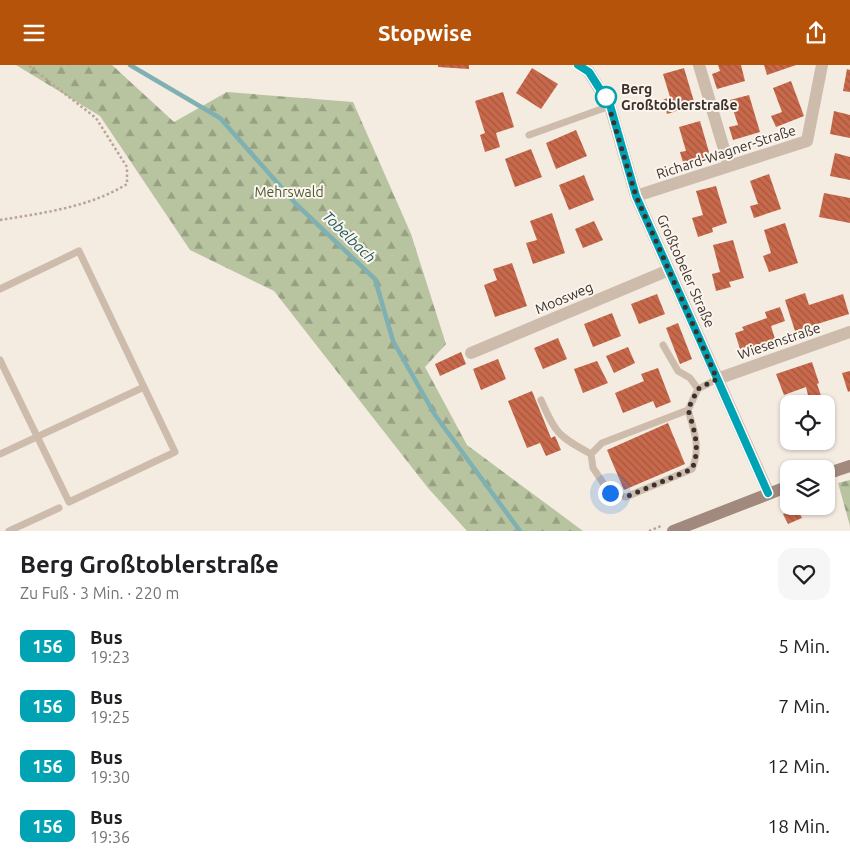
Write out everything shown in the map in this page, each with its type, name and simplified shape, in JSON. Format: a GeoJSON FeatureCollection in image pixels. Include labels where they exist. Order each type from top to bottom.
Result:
{"type":"FeatureCollection","features":[{"type":"Feature","properties":{"kind":"main road"},"geometry":{"type":"LineString","coordinates":[[835,471],[850,466]]}},
{"type":"Feature","properties":{"kind":"main road"},"geometry":{"type":"LineString","coordinates":[[673,531],[780,489]]}},
{"type":"Feature","properties":{"kind":"street","name":"Großtobeler Straße"},"geometry":{"type":"LineString","coordinates":[[578,65],[589,72],[610,105],[636,196],[768,493]]}},
{"type":"Feature","properties":{"kind":"street"},"geometry":{"type":"LineString","coordinates":[[699,65],[729,166]]}},
{"type":"Feature","properties":{"kind":"street","name":"Richard-Wagner-Straße"},"geometry":{"type":"LineString","coordinates":[[636,196],[807,141],[822,65]]}},
{"type":"Feature","properties":{"kind":"street","name":"Moosweg"},"geometry":{"type":"LineString","coordinates":[[471,353],[669,270]]}},
{"type":"Feature","properties":{"kind":"street","name":"Wiesenstraße"},"geometry":{"type":"LineString","coordinates":[[717,379],[850,332]]}},
{"type":"Feature","properties":{"kind":"lane"},"geometry":{"type":"LineString","coordinates":[[529,135],[610,105]]}},
{"type":"Feature","properties":{"kind":"lane"},"geometry":{"type":"LineString","coordinates":[[0,289],[79,251],[176,452],[70,502],[0,360]]}},
{"type":"Feature","properties":{"kind":"lane"},"geometry":{"type":"LineString","coordinates":[[663,345],[678,371],[690,378],[698,389]]}},
{"type":"Feature","properties":{"kind":"lane"},"geometry":{"type":"LineString","coordinates":[[591,454],[602,443],[688,409],[698,389],[717,379]]}},
{"type":"Feature","properties":{"kind":"lane"},"geometry":{"type":"LineString","coordinates":[[0,454],[144,387]]}},
{"type":"Feature","properties":{"kind":"lane"},"geometry":{"type":"LineString","coordinates":[[541,400],[554,430],[568,442],[591,454]]}},
{"type":"Feature","properties":{"kind":"lane"},"geometry":{"type":"LineString","coordinates":[[591,454],[593,468],[610,493],[626,497],[692,469],[696,460],[697,441],[688,409]]}},
{"type":"Feature","properties":{"kind":"lane"},"geometry":{"type":"LineString","coordinates":[[9,531],[59,508]]}},
{"type":"Feature","properties":{"kind":"path"},"geometry":{"type":"LineString","coordinates":[[0,220],[68,207],[112,193],[127,184],[127,167],[96,118],[28,65]]}},
{"type":"Feature","properties":{"kind":"green space","name":"Mehrswald"},"geometry":{"type":"Polygon","coordinates":[[[16,65],[112,65],[174,122],[227,92],[353,102],[411,234],[446,344],[425,367],[467,445],[583,531],[467,531],[428,488],[274,291],[190,250],[100,116],[16,65]]]}},
{"type":"Feature","properties":{"kind":"green space"},"geometry":{"type":"Polygon","coordinates":[[[850,480],[850,526],[838,483],[850,480]]]}},
{"type":"Feature","properties":{"kind":"building"},"geometry":{"type":"Polygon","coordinates":[[[438,65],[469,65],[469,69],[438,67],[438,65]]]}},
{"type":"Feature","properties":{"kind":"building"},"geometry":{"type":"Polygon","coordinates":[[[718,65],[741,65],[745,81],[717,89],[712,74],[720,71],[718,65]]]}},
{"type":"Feature","properties":{"kind":"building"},"geometry":{"type":"Polygon","coordinates":[[[764,65],[796,65],[767,75],[764,65]]]}},
{"type":"Feature","properties":{"kind":"building"},"geometry":{"type":"Polygon","coordinates":[[[532,68],[558,84],[541,109],[516,93],[532,68]]]}},
{"type":"Feature","properties":{"kind":"building"},"geometry":{"type":"Polygon","coordinates":[[[684,68],[695,105],[667,114],[663,100],[670,97],[663,74],[684,68]]]}},
{"type":"Feature","properties":{"kind":"building"},"geometry":{"type":"Polygon","coordinates":[[[847,69],[850,70],[850,92],[843,91],[847,69]]]}},
{"type":"Feature","properties":{"kind":"building"},"geometry":{"type":"Polygon","coordinates":[[[791,81],[804,116],[776,127],[771,116],[782,112],[773,88],[791,81]]]}},
{"type":"Feature","properties":{"kind":"building"},"geometry":{"type":"Polygon","coordinates":[[[503,92],[514,127],[496,133],[500,147],[485,152],[480,135],[485,133],[475,101],[503,92]]]}},
{"type":"Feature","properties":{"kind":"building"},"geometry":{"type":"Polygon","coordinates":[[[749,95],[760,132],[733,140],[729,127],[738,125],[730,100],[749,95]]]}},
{"type":"Feature","properties":{"kind":"building"},"geometry":{"type":"Polygon","coordinates":[[[834,111],[850,115],[850,138],[830,134],[834,111]]]}},
{"type":"Feature","properties":{"kind":"building"},"geometry":{"type":"Polygon","coordinates":[[[700,121],[711,159],[684,166],[680,152],[686,151],[679,127],[700,121]]]}},
{"type":"Feature","properties":{"kind":"building"},"geometry":{"type":"Polygon","coordinates":[[[576,130],[587,156],[556,169],[546,143],[576,130]]]}},
{"type":"Feature","properties":{"kind":"building"},"geometry":{"type":"Polygon","coordinates":[[[531,149],[542,177],[515,187],[505,159],[531,149]]]}},
{"type":"Feature","properties":{"kind":"building"},"geometry":{"type":"Polygon","coordinates":[[[835,153],[850,157],[850,180],[830,176],[835,153]]]}},
{"type":"Feature","properties":{"kind":"building"},"geometry":{"type":"Polygon","coordinates":[[[769,174],[781,209],[754,218],[750,206],[758,204],[750,181],[769,174]]]}},
{"type":"Feature","properties":{"kind":"building"},"geometry":{"type":"Polygon","coordinates":[[[584,175],[594,200],[569,210],[559,185],[584,175]]]}},
{"type":"Feature","properties":{"kind":"building"},"geometry":{"type":"Polygon","coordinates":[[[716,186],[727,223],[712,228],[713,232],[698,237],[692,218],[703,215],[696,191],[716,186]]]}},
{"type":"Feature","properties":{"kind":"building"},"geometry":{"type":"Polygon","coordinates":[[[824,193],[850,198],[850,223],[819,217],[824,193]]]}},
{"type":"Feature","properties":{"kind":"building"},"geometry":{"type":"Polygon","coordinates":[[[552,213],[565,253],[533,264],[526,243],[537,240],[530,221],[552,213]]]}},
{"type":"Feature","properties":{"kind":"building"},"geometry":{"type":"Polygon","coordinates":[[[594,221],[603,240],[583,248],[575,229],[594,221]]]}},
{"type":"Feature","properties":{"kind":"building"},"geometry":{"type":"Polygon","coordinates":[[[785,223],[798,263],[769,272],[763,256],[771,253],[764,230],[785,223]]]}},
{"type":"Feature","properties":{"kind":"building"},"geometry":{"type":"Polygon","coordinates":[[[733,240],[744,278],[729,282],[731,287],[716,291],[712,274],[720,272],[713,245],[733,240]]]}},
{"type":"Feature","properties":{"kind":"building"},"geometry":{"type":"Polygon","coordinates":[[[512,263],[527,306],[495,317],[484,285],[497,280],[493,269],[512,263]]]}},
{"type":"Feature","properties":{"kind":"building"},"geometry":{"type":"Polygon","coordinates":[[[805,293],[809,305],[843,294],[849,314],[795,331],[785,300],[805,293]]]}},
{"type":"Feature","properties":{"kind":"building"},"geometry":{"type":"Polygon","coordinates":[[[657,294],[665,314],[639,324],[631,304],[657,294]]]}},
{"type":"Feature","properties":{"kind":"building"},"geometry":{"type":"Polygon","coordinates":[[[780,307],[785,321],[771,326],[775,339],[749,348],[749,346],[740,349],[735,333],[744,330],[742,327],[767,318],[765,312],[780,307]]]}},
{"type":"Feature","properties":{"kind":"building"},"geometry":{"type":"Polygon","coordinates":[[[612,313],[621,336],[593,347],[584,324],[612,313]]]}},
{"type":"Feature","properties":{"kind":"building"},"geometry":{"type":"Polygon","coordinates":[[[678,323],[692,359],[680,364],[666,328],[678,323]]]}},
{"type":"Feature","properties":{"kind":"building"},"geometry":{"type":"Polygon","coordinates":[[[558,338],[567,359],[543,369],[534,348],[558,338]]]}},
{"type":"Feature","properties":{"kind":"building"},"geometry":{"type":"Polygon","coordinates":[[[628,347],[635,363],[614,373],[606,356],[628,347]]]}},
{"type":"Feature","properties":{"kind":"building"},"geometry":{"type":"Polygon","coordinates":[[[461,352],[466,364],[440,376],[435,364],[461,352]]]}},
{"type":"Feature","properties":{"kind":"building"},"geometry":{"type":"Polygon","coordinates":[[[498,359],[506,379],[481,390],[473,369],[498,359]]]}},
{"type":"Feature","properties":{"kind":"building"},"geometry":{"type":"Polygon","coordinates":[[[597,361],[608,383],[583,393],[574,369],[597,361]]]}},
{"type":"Feature","properties":{"kind":"building"},"geometry":{"type":"Polygon","coordinates":[[[812,362],[821,395],[808,395],[806,387],[784,395],[776,374],[812,362]]]}},
{"type":"Feature","properties":{"kind":"building"},"geometry":{"type":"Polygon","coordinates":[[[658,368],[671,402],[656,408],[653,401],[623,413],[615,393],[644,381],[641,374],[658,368]]]}},
{"type":"Feature","properties":{"kind":"building"},"geometry":{"type":"Polygon","coordinates":[[[850,371],[850,391],[848,392],[842,373],[850,371]]]}},
{"type":"Feature","properties":{"kind":"building"},"geometry":{"type":"Polygon","coordinates":[[[532,391],[551,438],[555,436],[561,450],[546,456],[540,443],[527,448],[508,401],[532,391]]]}},
{"type":"Feature","properties":{"kind":"building"},"geometry":{"type":"Polygon","coordinates":[[[668,423],[685,464],[624,490],[607,450],[668,423]]]}},
{"type":"Feature","properties":{"kind":"building"},"geometry":{"type":"Polygon","coordinates":[[[784,515],[800,515],[802,518],[788,524],[784,515]]]}},
{"type":"Feature","properties":{"kind":"waterway","name":"Tobelbach"},"geometry":{"type":"LineString","coordinates":[[130,65],[220,118],[296,204],[375,279],[393,341],[435,415],[520,531]]}},
{"type":"Feature","properties":{"kind":"bus line","name":"156"},"geometry":{"type":"LineString","coordinates":[[578,65],[589,72],[610,105],[636,196],[768,493]]}},
{"type":"Feature","properties":{"kind":"place","name":"Berg Großtoblerstraße"},"geometry":{"type":"Point","coordinates":[606,97]}},
{"type":"Feature","properties":{"kind":"route"},"geometry":{"type":"LineString","coordinates":[[606,97],[610,105],[636,196],[717,379],[698,389],[688,409],[697,441],[696,460],[692,469],[626,497],[610,493]]}}]}
